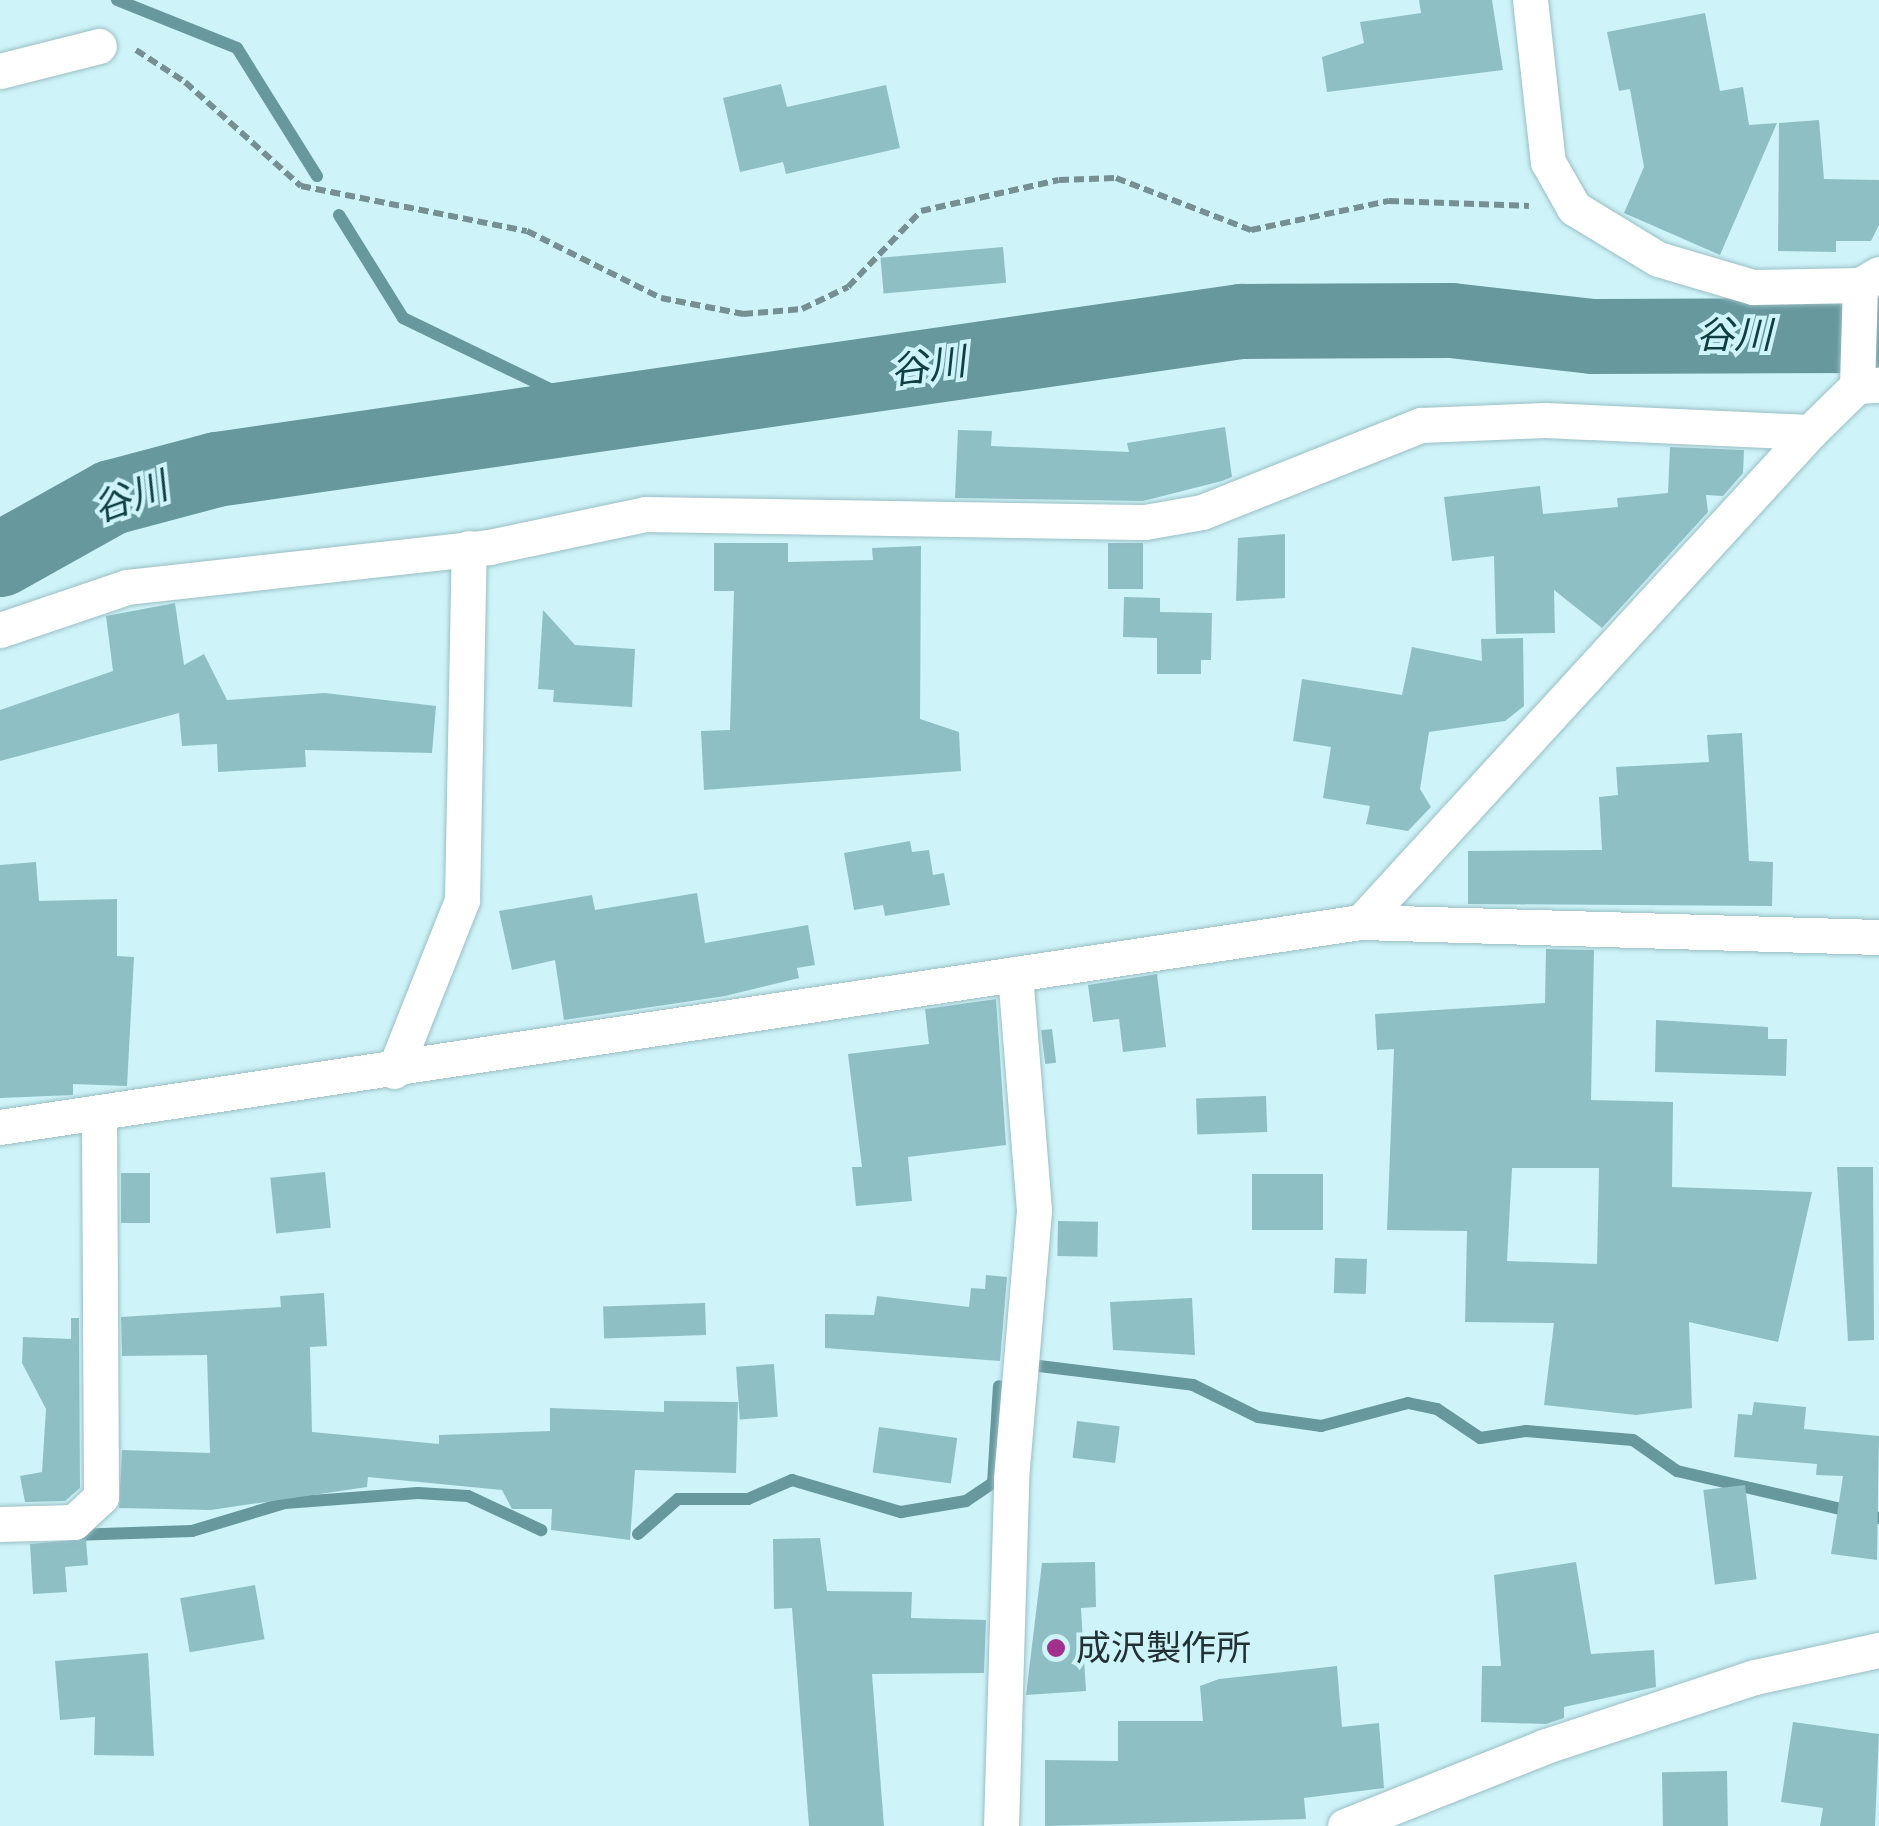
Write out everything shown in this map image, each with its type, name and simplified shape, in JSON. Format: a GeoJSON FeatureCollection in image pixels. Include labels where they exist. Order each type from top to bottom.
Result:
{"type":"FeatureCollection","features":[{"type":"Feature","properties":{"kind":"street"},"geometry":{"type":"LineString","coordinates":[[1361,922],[1864,378],[1866,288],[1753,288],[1691,272],[1570,203],[1548,162],[1530,0]]}},
{"type":"Feature","properties":{"kind":"street"},"geometry":{"type":"LineString","coordinates":[[0,71],[99,46]]}},
{"type":"Feature","properties":{"kind":"street"},"geometry":{"type":"LineString","coordinates":[[0,630],[169,580],[469,548],[646,514],[1145,522],[1202,512],[1421,425],[1545,420],[1810,432]]}},
{"type":"Feature","properties":{"kind":"street"},"geometry":{"type":"LineString","coordinates":[[394,1070],[462,900],[469,548]]}},
{"type":"Feature","properties":{"kind":"street"},"geometry":{"type":"LineString","coordinates":[[0,1127],[1361,922],[1879,937]]}},
{"type":"Feature","properties":{"kind":"street"},"geometry":{"type":"LineString","coordinates":[[1001,1826],[1011,1479],[1034,1210],[1015,974]]}},
{"type":"Feature","properties":{"kind":"street"},"geometry":{"type":"LineString","coordinates":[[0,1524],[74,1522],[101,1497],[99,1114]]}},
{"type":"Feature","properties":{"kind":"street"},"geometry":{"type":"LineString","coordinates":[[1345,1826],[1546,1746],[1756,1677],[1879,1650]]}},
{"type":"Feature","properties":{"kind":"path"},"geometry":{"type":"LineString","coordinates":[[99,46],[148,54],[301,186],[527,231],[661,298],[743,314],[802,310],[848,288],[921,211],[1059,180],[1116,178],[1251,230],[1389,201],[1570,203]]}},
{"type":"Feature","properties":{"kind":"building"},"geometry":{"type":"Polygon","coordinates":[[[1419,0],[1492,0],[1503,70],[1327,92],[1322,57],[1364,43],[1360,22],[1421,13],[1419,0]]]}},
{"type":"Feature","properties":{"kind":"building"},"geometry":{"type":"Polygon","coordinates":[[[1705,13],[1720,91],[1743,87],[1749,125],[1777,123],[1720,255],[1624,213],[1644,167],[1630,89],[1619,91],[1607,32],[1705,13]]]}},
{"type":"Feature","properties":{"kind":"building"},"geometry":{"type":"Polygon","coordinates":[[[781,84],[787,107],[886,85],[900,148],[786,174],[783,162],[740,172],[723,98],[781,84]]]}},
{"type":"Feature","properties":{"kind":"building"},"geometry":{"type":"Polygon","coordinates":[[[1819,120],[1824,179],[1879,180],[1879,225],[1871,241],[1836,241],[1836,252],[1778,251],[1779,123],[1819,120]]]}},
{"type":"Feature","properties":{"kind":"building"},"geometry":{"type":"Polygon","coordinates":[[[1003,247],[1006,283],[884,294],[880,258],[1003,247]]]}},
{"type":"Feature","properties":{"kind":"building"},"geometry":{"type":"Polygon","coordinates":[[[1225,427],[1232,477],[1222,481],[1143,501],[955,498],[958,430],[992,431],[991,446],[1129,452],[1127,443],[1225,427]]]}},
{"type":"Feature","properties":{"kind":"building"},"geometry":{"type":"Polygon","coordinates":[[[1670,447],[1744,450],[1743,473],[1723,496],[1706,495],[1708,512],[1602,628],[1554,590],[1555,633],[1496,634],[1494,556],[1452,561],[1444,497],[1540,486],[1543,514],[1618,507],[1617,498],[1668,493],[1670,447]]]}},
{"type":"Feature","properties":{"kind":"building"},"geometry":{"type":"Polygon","coordinates":[[[1285,534],[1285,598],[1236,601],[1238,538],[1285,534]]]}},
{"type":"Feature","properties":{"kind":"building"},"geometry":{"type":"Polygon","coordinates":[[[714,543],[788,543],[788,562],[873,560],[872,548],[921,546],[920,719],[959,732],[961,771],[704,790],[701,731],[730,730],[734,591],[714,591],[714,543]]]}},
{"type":"Feature","properties":{"kind":"building"},"geometry":{"type":"Polygon","coordinates":[[[1108,543],[1143,543],[1143,589],[1108,589],[1108,543]]]}},
{"type":"Feature","properties":{"kind":"building"},"geometry":{"type":"Polygon","coordinates":[[[1124,597],[1160,598],[1160,612],[1212,613],[1211,660],[1201,660],[1201,674],[1157,674],[1157,638],[1123,637],[1124,597]]]}},
{"type":"Feature","properties":{"kind":"building"},"geometry":{"type":"Polygon","coordinates":[[[175,603],[184,665],[204,654],[227,700],[325,693],[436,706],[432,753],[305,750],[306,767],[218,772],[217,744],[182,746],[179,713],[0,761],[0,710],[113,671],[106,616],[175,603]]]}},
{"type":"Feature","properties":{"kind":"building"},"geometry":{"type":"Polygon","coordinates":[[[543,610],[575,645],[635,649],[632,707],[553,702],[554,690],[538,689],[543,610]]]}},
{"type":"Feature","properties":{"kind":"building"},"geometry":{"type":"Polygon","coordinates":[[[1523,638],[1524,706],[1505,721],[1429,732],[1420,789],[1431,807],[1408,831],[1366,824],[1370,806],[1323,798],[1331,747],[1293,741],[1302,679],[1402,695],[1412,647],[1482,661],[1481,639],[1523,638]]]}},
{"type":"Feature","properties":{"kind":"building"},"geometry":{"type":"Polygon","coordinates":[[[1742,733],[1749,861],[1773,862],[1772,906],[1468,904],[1468,851],[1602,850],[1599,797],[1618,795],[1616,767],[1709,762],[1707,735],[1742,733]]]}},
{"type":"Feature","properties":{"kind":"building"},"geometry":{"type":"Polygon","coordinates":[[[910,841],[912,852],[929,850],[933,875],[944,873],[950,905],[885,916],[883,905],[854,910],[844,853],[910,841]]]}},
{"type":"Feature","properties":{"kind":"building"},"geometry":{"type":"Polygon","coordinates":[[[36,862],[39,901],[117,899],[117,956],[134,957],[127,1086],[73,1084],[73,1095],[0,1098],[0,865],[36,862]]]}},
{"type":"Feature","properties":{"kind":"building"},"geometry":{"type":"Polygon","coordinates":[[[697,893],[705,943],[808,925],[815,965],[797,968],[799,978],[725,996],[564,1020],[555,960],[512,970],[499,911],[592,895],[595,910],[697,893]]]}},
{"type":"Feature","properties":{"kind":"building"},"geometry":{"type":"Polygon","coordinates":[[[1546,949],[1594,950],[1591,1100],[1673,1102],[1672,1187],[1812,1192],[1778,1342],[1689,1322],[1692,1408],[1636,1415],[1544,1405],[1554,1323],[1465,1322],[1467,1231],[1387,1230],[1394,1049],[1377,1050],[1375,1014],[1545,1003],[1546,949]],[[1512,1168],[1507,1261],[1597,1264],[1599,1168],[1512,1168]]]}},
{"type":"Feature","properties":{"kind":"building"},"geometry":{"type":"Polygon","coordinates":[[[1157,974],[1166,1047],[1123,1052],[1119,1019],[1093,1022],[1088,985],[1157,974]]]}},
{"type":"Feature","properties":{"kind":"building"},"geometry":{"type":"Polygon","coordinates":[[[996,999],[1006,1145],[908,1157],[912,1201],[856,1206],[852,1167],[862,1167],[848,1054],[929,1044],[925,1009],[996,999]]]}},
{"type":"Feature","properties":{"kind":"building"},"geometry":{"type":"Polygon","coordinates":[[[1656,1020],[1768,1027],[1768,1039],[1787,1039],[1786,1076],[1655,1072],[1656,1020]]]}},
{"type":"Feature","properties":{"kind":"building"},"geometry":{"type":"Polygon","coordinates":[[[1052,1029],[1056,1063],[1045,1064],[1041,1030],[1052,1029]]]}},
{"type":"Feature","properties":{"kind":"building"},"geometry":{"type":"Polygon","coordinates":[[[1266,1096],[1267,1132],[1197,1134],[1196,1098],[1266,1096]]]}},
{"type":"Feature","properties":{"kind":"building"},"geometry":{"type":"Polygon","coordinates":[[[1837,1167],[1873,1167],[1874,1340],[1848,1341],[1837,1167]]]}},
{"type":"Feature","properties":{"kind":"building"},"geometry":{"type":"Polygon","coordinates":[[[325,1172],[331,1228],[276,1233],[270,1178],[325,1172]]]}},
{"type":"Feature","properties":{"kind":"building"},"geometry":{"type":"Polygon","coordinates":[[[121,1173],[150,1173],[150,1223],[121,1223],[121,1173]]]}},
{"type":"Feature","properties":{"kind":"building"},"geometry":{"type":"Polygon","coordinates":[[[1252,1174],[1323,1174],[1323,1230],[1252,1230],[1252,1174]]]}},
{"type":"Feature","properties":{"kind":"building"},"geometry":{"type":"Polygon","coordinates":[[[1058,1221],[1098,1222],[1097,1257],[1057,1256],[1058,1221]]]}},
{"type":"Feature","properties":{"kind":"building"},"geometry":{"type":"Polygon","coordinates":[[[1335,1258],[1367,1259],[1366,1294],[1334,1293],[1335,1258]]]}},
{"type":"Feature","properties":{"kind":"building"},"geometry":{"type":"Polygon","coordinates":[[[986,1275],[1007,1277],[1000,1361],[825,1348],[825,1314],[874,1315],[877,1296],[969,1307],[971,1288],[985,1289],[986,1275]]]}},
{"type":"Feature","properties":{"kind":"building"},"geometry":{"type":"Polygon","coordinates":[[[324,1293],[327,1346],[310,1347],[312,1432],[439,1444],[439,1435],[550,1431],[550,1408],[664,1412],[664,1401],[738,1402],[736,1473],[635,1470],[630,1540],[551,1530],[552,1509],[512,1509],[502,1490],[368,1477],[367,1487],[211,1510],[119,1508],[122,1450],[210,1453],[207,1355],[122,1356],[121,1317],[281,1307],[280,1296],[324,1293]]]}},
{"type":"Feature","properties":{"kind":"building"},"geometry":{"type":"Polygon","coordinates":[[[1192,1298],[1195,1355],[1113,1350],[1110,1302],[1192,1298]]]}},
{"type":"Feature","properties":{"kind":"building"},"geometry":{"type":"Polygon","coordinates":[[[705,1303],[706,1335],[604,1339],[603,1307],[705,1303]]]}},
{"type":"Feature","properties":{"kind":"building"},"geometry":{"type":"Polygon","coordinates":[[[71,1318],[79,1318],[80,1488],[65,1501],[25,1502],[20,1476],[42,1472],[46,1409],[22,1363],[23,1337],[71,1339],[71,1318]]]}},
{"type":"Feature","properties":{"kind":"building"},"geometry":{"type":"Polygon","coordinates":[[[774,1364],[778,1417],[740,1420],[736,1367],[774,1364]]]}},
{"type":"Feature","properties":{"kind":"building"},"geometry":{"type":"Polygon","coordinates":[[[1754,1402],[1806,1407],[1804,1429],[1879,1436],[1877,1560],[1831,1554],[1843,1476],[1816,1475],[1817,1464],[1734,1457],[1738,1414],[1752,1415],[1754,1402]]]}},
{"type":"Feature","properties":{"kind":"building"},"geometry":{"type":"Polygon","coordinates":[[[1077,1421],[1120,1426],[1115,1463],[1072,1458],[1077,1421]]]}},
{"type":"Feature","properties":{"kind":"building"},"geometry":{"type":"Polygon","coordinates":[[[879,1427],[957,1438],[951,1484],[873,1473],[879,1427]]]}},
{"type":"Feature","properties":{"kind":"building"},"geometry":{"type":"Polygon","coordinates":[[[1745,1485],[1757,1579],[1715,1584],[1703,1490],[1745,1485]]]}},
{"type":"Feature","properties":{"kind":"building"},"geometry":{"type":"Polygon","coordinates":[[[820,1538],[827,1591],[912,1592],[911,1618],[986,1620],[984,1673],[872,1674],[884,1826],[809,1826],[792,1608],[774,1609],[773,1539],[820,1538]]]}},
{"type":"Feature","properties":{"kind":"building"},"geometry":{"type":"Polygon","coordinates":[[[86,1539],[88,1565],[65,1567],[67,1592],[33,1594],[30,1544],[86,1539]]]}},
{"type":"Feature","properties":{"kind":"building"},"geometry":{"type":"Polygon","coordinates":[[[1095,1562],[1096,1607],[1081,1608],[1086,1691],[1026,1695],[1042,1563],[1095,1562]]]}},
{"type":"Feature","properties":{"kind":"building"},"geometry":{"type":"Polygon","coordinates":[[[1576,1562],[1591,1654],[1654,1650],[1656,1687],[1564,1707],[1564,1718],[1546,1724],[1481,1722],[1482,1666],[1501,1666],[1494,1575],[1576,1562]]]}},
{"type":"Feature","properties":{"kind":"building"},"geometry":{"type":"Polygon","coordinates":[[[255,1585],[265,1639],[190,1652],[180,1598],[255,1585]]]}},
{"type":"Feature","properties":{"kind":"building"},"geometry":{"type":"Polygon","coordinates":[[[148,1653],[154,1756],[94,1755],[95,1717],[60,1720],[55,1661],[148,1653]]]}},
{"type":"Feature","properties":{"kind":"building"},"geometry":{"type":"Polygon","coordinates":[[[1337,1666],[1342,1727],[1379,1723],[1384,1788],[1304,1798],[1306,1819],[1045,1826],[1045,1760],[1118,1761],[1118,1721],[1203,1721],[1200,1686],[1219,1679],[1337,1666]]]}},
{"type":"Feature","properties":{"kind":"building"},"geometry":{"type":"Polygon","coordinates":[[[1793,1722],[1879,1734],[1875,1826],[1820,1826],[1823,1808],[1781,1802],[1793,1722]]]}},
{"type":"Feature","properties":{"kind":"building"},"geometry":{"type":"Polygon","coordinates":[[[1727,1771],[1728,1826],[1663,1826],[1662,1772],[1727,1771]]]}},
{"type":"Feature","properties":{"kind":"waterway"},"geometry":{"type":"LineString","coordinates":[[117,0],[237,48],[317,176]]}},
{"type":"Feature","properties":{"kind":"waterway"},"geometry":{"type":"LineString","coordinates":[[339,215],[403,318],[606,416]]}},
{"type":"Feature","properties":{"kind":"waterway","name":"谷川"},"geometry":{"type":"LineString","coordinates":[[0,559],[111,497],[216,469],[1241,321],[1451,320],[1592,336],[1879,335]]}},
{"type":"Feature","properties":{"kind":"waterway"},"geometry":{"type":"LineString","coordinates":[[1039,1366],[1193,1385],[1258,1417],[1321,1426],[1408,1403],[1437,1409],[1480,1438],[1526,1431],[1633,1440],[1677,1471],[1879,1518]]}},
{"type":"Feature","properties":{"kind":"waterway"},"geometry":{"type":"LineString","coordinates":[[638,1534],[678,1499],[748,1499],[792,1480],[901,1512],[966,1501],[993,1483],[999,1386]]}},
{"type":"Feature","properties":{"kind":"waterway"},"geometry":{"type":"LineString","coordinates":[[72,1535],[192,1531],[285,1503],[418,1493],[468,1496],[541,1530]]}},
{"type":"Feature","properties":{"kind":"place","name":"成沢製作所"},"geometry":{"type":"Point","coordinates":[1056,1648]}}]}
